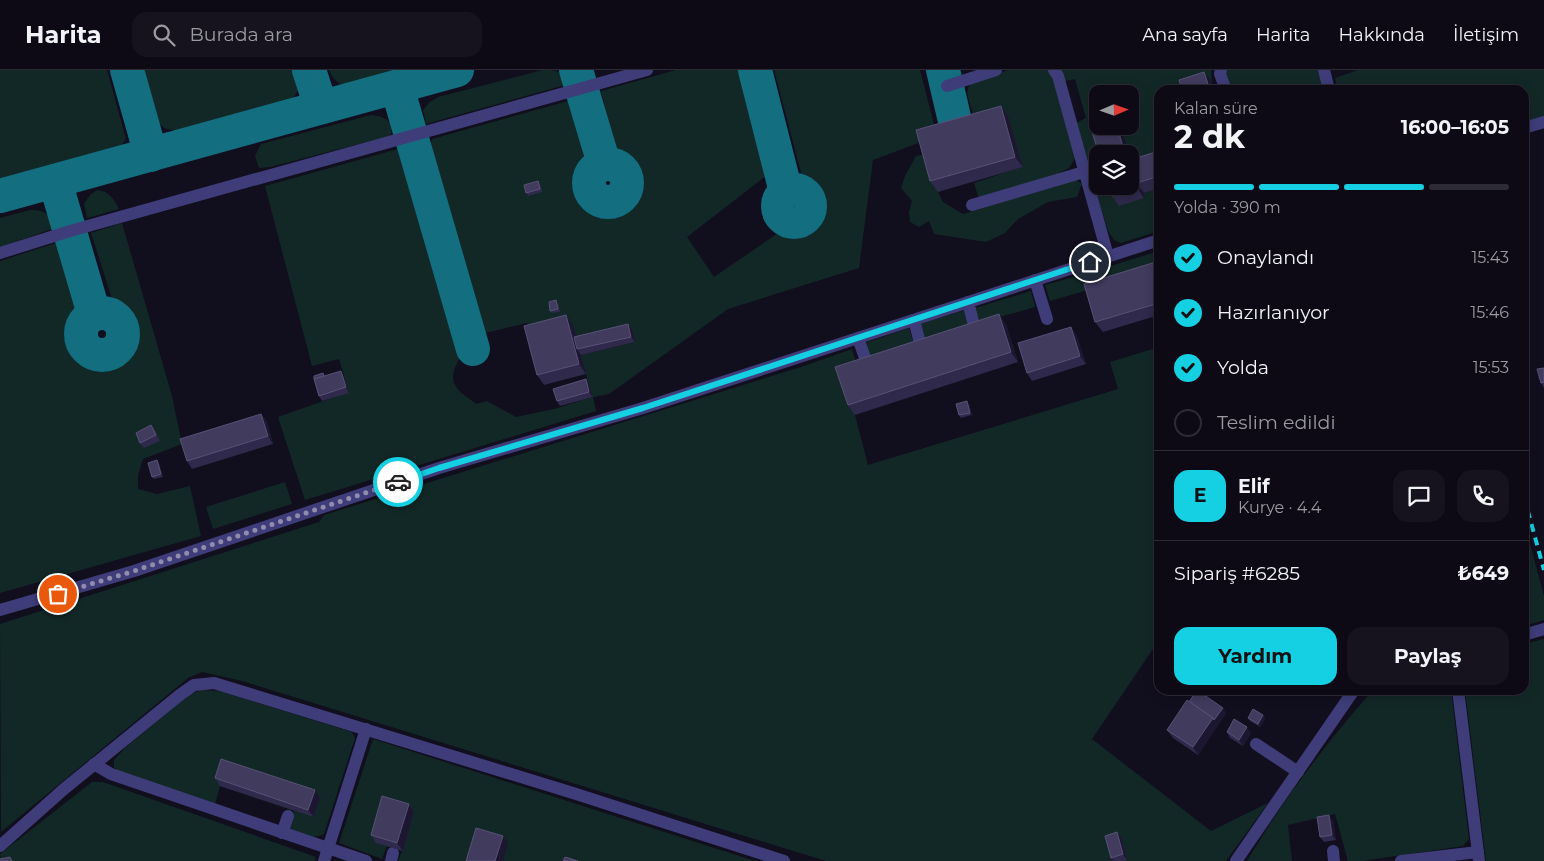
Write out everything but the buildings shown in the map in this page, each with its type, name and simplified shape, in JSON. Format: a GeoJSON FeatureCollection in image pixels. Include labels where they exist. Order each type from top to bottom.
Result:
{"type":"FeatureCollection","features":[{"type":"Feature","properties":{"kind":"street"},"geometry":{"type":"LineString","coordinates":[[0,253],[70,230],[647,70]]}},
{"type":"Feature","properties":{"kind":"street"},"geometry":{"type":"LineString","coordinates":[[947,86],[996,70]]}},
{"type":"Feature","properties":{"kind":"street"},"geometry":{"type":"LineString","coordinates":[[1054,70],[1058,76],[1108,256]]}},
{"type":"Feature","properties":{"kind":"street"},"geometry":{"type":"LineString","coordinates":[[1221,70],[1225,85]]}},
{"type":"Feature","properties":{"kind":"street"},"geometry":{"type":"LineString","coordinates":[[1324,70],[1328,85]]}},
{"type":"Feature","properties":{"kind":"street"},"geometry":{"type":"LineString","coordinates":[[1529,126],[1544,122]]}},
{"type":"Feature","properties":{"kind":"street"},"geometry":{"type":"LineString","coordinates":[[972,205],[1084,172]]}},
{"type":"Feature","properties":{"kind":"street"},"geometry":{"type":"LineString","coordinates":[[0,610],[134,571],[439,468],[643,408],[1154,242]]}},
{"type":"Feature","properties":{"kind":"street"},"geometry":{"type":"LineString","coordinates":[[1035,280],[1047,319]]}},
{"type":"Feature","properties":{"kind":"street"},"geometry":{"type":"LineString","coordinates":[[968,302],[974,325]]}},
{"type":"Feature","properties":{"kind":"street"},"geometry":{"type":"LineString","coordinates":[[914,320],[920,343]]}},
{"type":"Feature","properties":{"kind":"street"},"geometry":{"type":"LineString","coordinates":[[858,338],[866,361]]}},
{"type":"Feature","properties":{"kind":"street"},"geometry":{"type":"LineString","coordinates":[[1529,634],[1544,630]]}},
{"type":"Feature","properties":{"kind":"street"},"geometry":{"type":"LineString","coordinates":[[0,846],[94,764],[194,684],[214,683],[573,793],[784,861]]}},
{"type":"Feature","properties":{"kind":"street"},"geometry":{"type":"LineString","coordinates":[[1236,861],[1351,695]]}},
{"type":"Feature","properties":{"kind":"street"},"geometry":{"type":"LineString","coordinates":[[1400,861],[1478,857],[1459,695]]}},
{"type":"Feature","properties":{"kind":"street"},"geometry":{"type":"LineString","coordinates":[[324,861],[366,729]]}},
{"type":"Feature","properties":{"kind":"street"},"geometry":{"type":"LineString","coordinates":[[1256,744],[1298,772]]}},
{"type":"Feature","properties":{"kind":"street"},"geometry":{"type":"LineString","coordinates":[[94,764],[112,774],[366,861]]}},
{"type":"Feature","properties":{"kind":"street"},"geometry":{"type":"LineString","coordinates":[[282,833],[288,816]]}},
{"type":"Feature","properties":{"kind":"green space"},"geometry":{"type":"Polygon","coordinates":[[[0,70],[107,70],[126,139],[117,152],[0,181],[0,70]]]}},
{"type":"Feature","properties":{"kind":"green space"},"geometry":{"type":"Polygon","coordinates":[[[144,70],[292,70],[298,91],[290,102],[187,132],[166,129],[159,124],[144,70]]]}},
{"type":"Feature","properties":{"kind":"green space"},"geometry":{"type":"Polygon","coordinates":[[[329,70],[410,70],[350,88],[337,82],[329,70]]]}},
{"type":"Feature","properties":{"kind":"green space"},"geometry":{"type":"Polygon","coordinates":[[[543,70],[555,71],[561,74],[565,85],[426,124],[423,110],[438,97],[543,70]]]}},
{"type":"Feature","properties":{"kind":"green space"},"geometry":{"type":"Polygon","coordinates":[[[676,70],[743,70],[771,172],[687,237],[714,277],[784,229],[798,232],[803,231],[812,225],[818,215],[819,199],[814,191],[804,184],[774,70],[920,70],[937,136],[873,160],[859,268],[728,309],[609,394],[593,397],[596,411],[305,500],[278,417],[349,392],[339,359],[312,366],[265,186],[398,149],[459,359],[453,375],[459,391],[477,404],[487,401],[516,417],[558,408],[592,397],[581,355],[635,342],[632,330],[578,342],[531,336],[527,323],[485,333],[435,159],[431,143],[432,139],[568,101],[585,161],[579,175],[584,198],[593,205],[606,210],[607,215],[621,211],[621,206],[629,202],[634,192],[634,178],[631,166],[623,158],[623,150],[616,149],[601,91],[676,70]]]}},
{"type":"Feature","properties":{"kind":"green space"},"geometry":{"type":"Polygon","coordinates":[[[1008,70],[1048,70],[1053,78],[1075,158],[1069,168],[1057,174],[979,199],[974,183],[1022,167],[976,125],[967,93],[970,83],[1008,70]]]}},
{"type":"Feature","properties":{"kind":"green space"},"geometry":{"type":"Polygon","coordinates":[[[1060,70],[1211,70],[1212,82],[1202,85],[1154,85],[1154,165],[1139,169],[1139,145],[1126,145],[1123,135],[1112,145],[1089,145],[1089,169],[1076,124],[1086,118],[1075,79],[1065,81],[1060,70]]]}},
{"type":"Feature","properties":{"kind":"green space"},"geometry":{"type":"Polygon","coordinates":[[[1226,70],[1318,70],[1322,85],[1230,85],[1227,80],[1226,70]]]}},
{"type":"Feature","properties":{"kind":"green space"},"geometry":{"type":"Polygon","coordinates":[[[1358,70],[1544,70],[1544,118],[1529,122],[1529,85],[1337,85],[1335,78],[1358,70]]]}},
{"type":"Feature","properties":{"kind":"green space"},"geometry":{"type":"Polygon","coordinates":[[[371,115],[384,118],[390,123],[390,136],[270,167],[259,168],[255,156],[261,144],[371,115]]]}},
{"type":"Feature","properties":{"kind":"green space"},"geometry":{"type":"Polygon","coordinates":[[[927,154],[938,192],[943,202],[963,214],[1076,180],[1082,184],[1077,197],[1048,202],[1018,219],[1005,233],[986,242],[934,234],[929,221],[919,227],[910,222],[909,212],[912,201],[901,188],[916,156],[927,154]]]}},
{"type":"Feature","properties":{"kind":"green space"},"geometry":{"type":"Polygon","coordinates":[[[97,190],[105,192],[110,196],[119,209],[87,218],[84,204],[90,195],[97,190]]]}},
{"type":"Feature","properties":{"kind":"green space"},"geometry":{"type":"Polygon","coordinates":[[[1154,190],[1154,233],[1121,243],[1114,240],[1108,231],[1097,195],[1136,195],[1144,198],[1144,193],[1154,190]]]}},
{"type":"Feature","properties":{"kind":"green space"},"geometry":{"type":"Polygon","coordinates":[[[30,210],[46,214],[55,228],[0,247],[0,218],[30,210]]]}},
{"type":"Feature","properties":{"kind":"green space"},"geometry":{"type":"Polygon","coordinates":[[[122,223],[172,396],[182,444],[143,459],[138,475],[138,489],[157,494],[190,486],[201,536],[0,593],[0,261],[59,242],[79,306],[71,326],[72,344],[79,356],[89,363],[103,366],[116,363],[125,359],[132,349],[135,329],[127,312],[113,302],[91,233],[122,223]]]}},
{"type":"Feature","properties":{"kind":"green space"},"geometry":{"type":"Polygon","coordinates":[[[1154,253],[1154,270],[1110,284],[1104,268],[1154,253]]]}},
{"type":"Feature","properties":{"kind":"green space"},"geometry":{"type":"Polygon","coordinates":[[[1084,274],[1088,290],[1050,301],[1045,285],[1084,274]]]}},
{"type":"Feature","properties":{"kind":"green space"},"geometry":{"type":"Polygon","coordinates":[[[1031,291],[1035,307],[979,323],[975,308],[1031,291]]]}},
{"type":"Feature","properties":{"kind":"green space"},"geometry":{"type":"Polygon","coordinates":[[[965,310],[969,325],[924,340],[919,324],[965,310]]]}},
{"type":"Feature","properties":{"kind":"green space"},"geometry":{"type":"Polygon","coordinates":[[[909,328],[914,344],[870,358],[865,343],[909,328]]]}},
{"type":"Feature","properties":{"kind":"green space"},"geometry":{"type":"Polygon","coordinates":[[[852,349],[857,366],[855,415],[868,465],[1118,389],[1110,362],[1154,349],[1154,647],[1092,739],[1211,831],[1268,803],[1226,861],[826,861],[242,681],[202,672],[188,678],[1,832],[0,624],[319,522],[324,515],[804,366],[852,349]]]}},
{"type":"Feature","properties":{"kind":"green space"},"geometry":{"type":"Polygon","coordinates":[[[285,482],[292,504],[213,529],[206,507],[285,482]]]}},
{"type":"Feature","properties":{"kind":"green space"},"geometry":{"type":"Polygon","coordinates":[[[1529,540],[1544,596],[1544,620],[1529,624],[1529,540]]]}},
{"type":"Feature","properties":{"kind":"green space"},"geometry":{"type":"Polygon","coordinates":[[[1544,639],[1544,861],[1486,861],[1466,695],[1529,695],[1529,643],[1544,639]]]}},
{"type":"Feature","properties":{"kind":"green space"},"geometry":{"type":"Polygon","coordinates":[[[201,690],[219,691],[352,732],[355,738],[324,834],[316,837],[302,834],[289,828],[294,811],[220,786],[215,804],[118,771],[114,767],[114,760],[125,748],[189,695],[201,690]]]}},
{"type":"Feature","properties":{"kind":"green space"},"geometry":{"type":"Polygon","coordinates":[[[1369,695],[1452,695],[1469,839],[1463,846],[1362,861],[1348,861],[1335,814],[1288,825],[1292,861],[1247,861],[1275,816],[1339,730],[1369,695]]]}},
{"type":"Feature","properties":{"kind":"green space"},"geometry":{"type":"Polygon","coordinates":[[[373,739],[755,861],[398,861],[402,851],[387,846],[382,859],[339,843],[373,739]]]}},
{"type":"Feature","properties":{"kind":"green space"},"geometry":{"type":"Polygon","coordinates":[[[92,782],[103,782],[316,857],[315,861],[1,861],[0,854],[92,782]]]}},
{"type":"Feature","properties":{"kind":"taxiway"},"geometry":{"type":"LineString","coordinates":[[127,70],[151,155]]}},
{"type":"Feature","properties":{"kind":"taxiway"},"geometry":{"type":"LineString","coordinates":[[309,70],[321,107]]}},
{"type":"Feature","properties":{"kind":"taxiway"},"geometry":{"type":"LineString","coordinates":[[0,196],[457,70]]}},
{"type":"Feature","properties":{"kind":"taxiway"},"geometry":{"type":"LineString","coordinates":[[576,70],[604,164]]}},
{"type":"Feature","properties":{"kind":"taxiway"},"geometry":{"type":"LineString","coordinates":[[755,70],[786,192]]}},
{"type":"Feature","properties":{"kind":"taxiway"},"geometry":{"type":"LineString","coordinates":[[943,70],[954,117]]}},
{"type":"Feature","properties":{"kind":"taxiway"},"geometry":{"type":"LineString","coordinates":[[397,87],[473,349]]}},
{"type":"Feature","properties":{"kind":"taxiway"},"geometry":{"type":"LineString","coordinates":[[608,164],[621,170],[627,183],[621,196],[608,202],[595,196],[589,183],[595,170],[608,164]]}},
{"type":"Feature","properties":{"kind":"taxiway"},"geometry":{"type":"LineString","coordinates":[[55,181],[94,314]]}},
{"type":"Feature","properties":{"kind":"taxiway"},"geometry":{"type":"LineString","coordinates":[[794,190],[806,194],[810,206],[806,218],[794,222],[782,218],[778,206],[782,194],[794,190]]}},
{"type":"Feature","properties":{"kind":"taxiway"},"geometry":{"type":"LineString","coordinates":[[106,313],[114,316],[120,322],[123,334],[120,346],[114,352],[98,355],[90,352],[84,346],[81,330],[84,322],[90,316],[106,313]]}},
{"type":"Feature","properties":{"kind":"railway"},"geometry":{"type":"LineString","coordinates":[[1529,515],[1544,570]]}},
{"type":"Feature","properties":{"kind":"way so far"},"geometry":{"type":"LineString","coordinates":[[58,594],[134,571],[398,482]]}},
{"type":"Feature","properties":{"kind":"route"},"geometry":{"type":"LineString","coordinates":[[398,482],[439,468],[643,408],[1090,262]]}}]}
